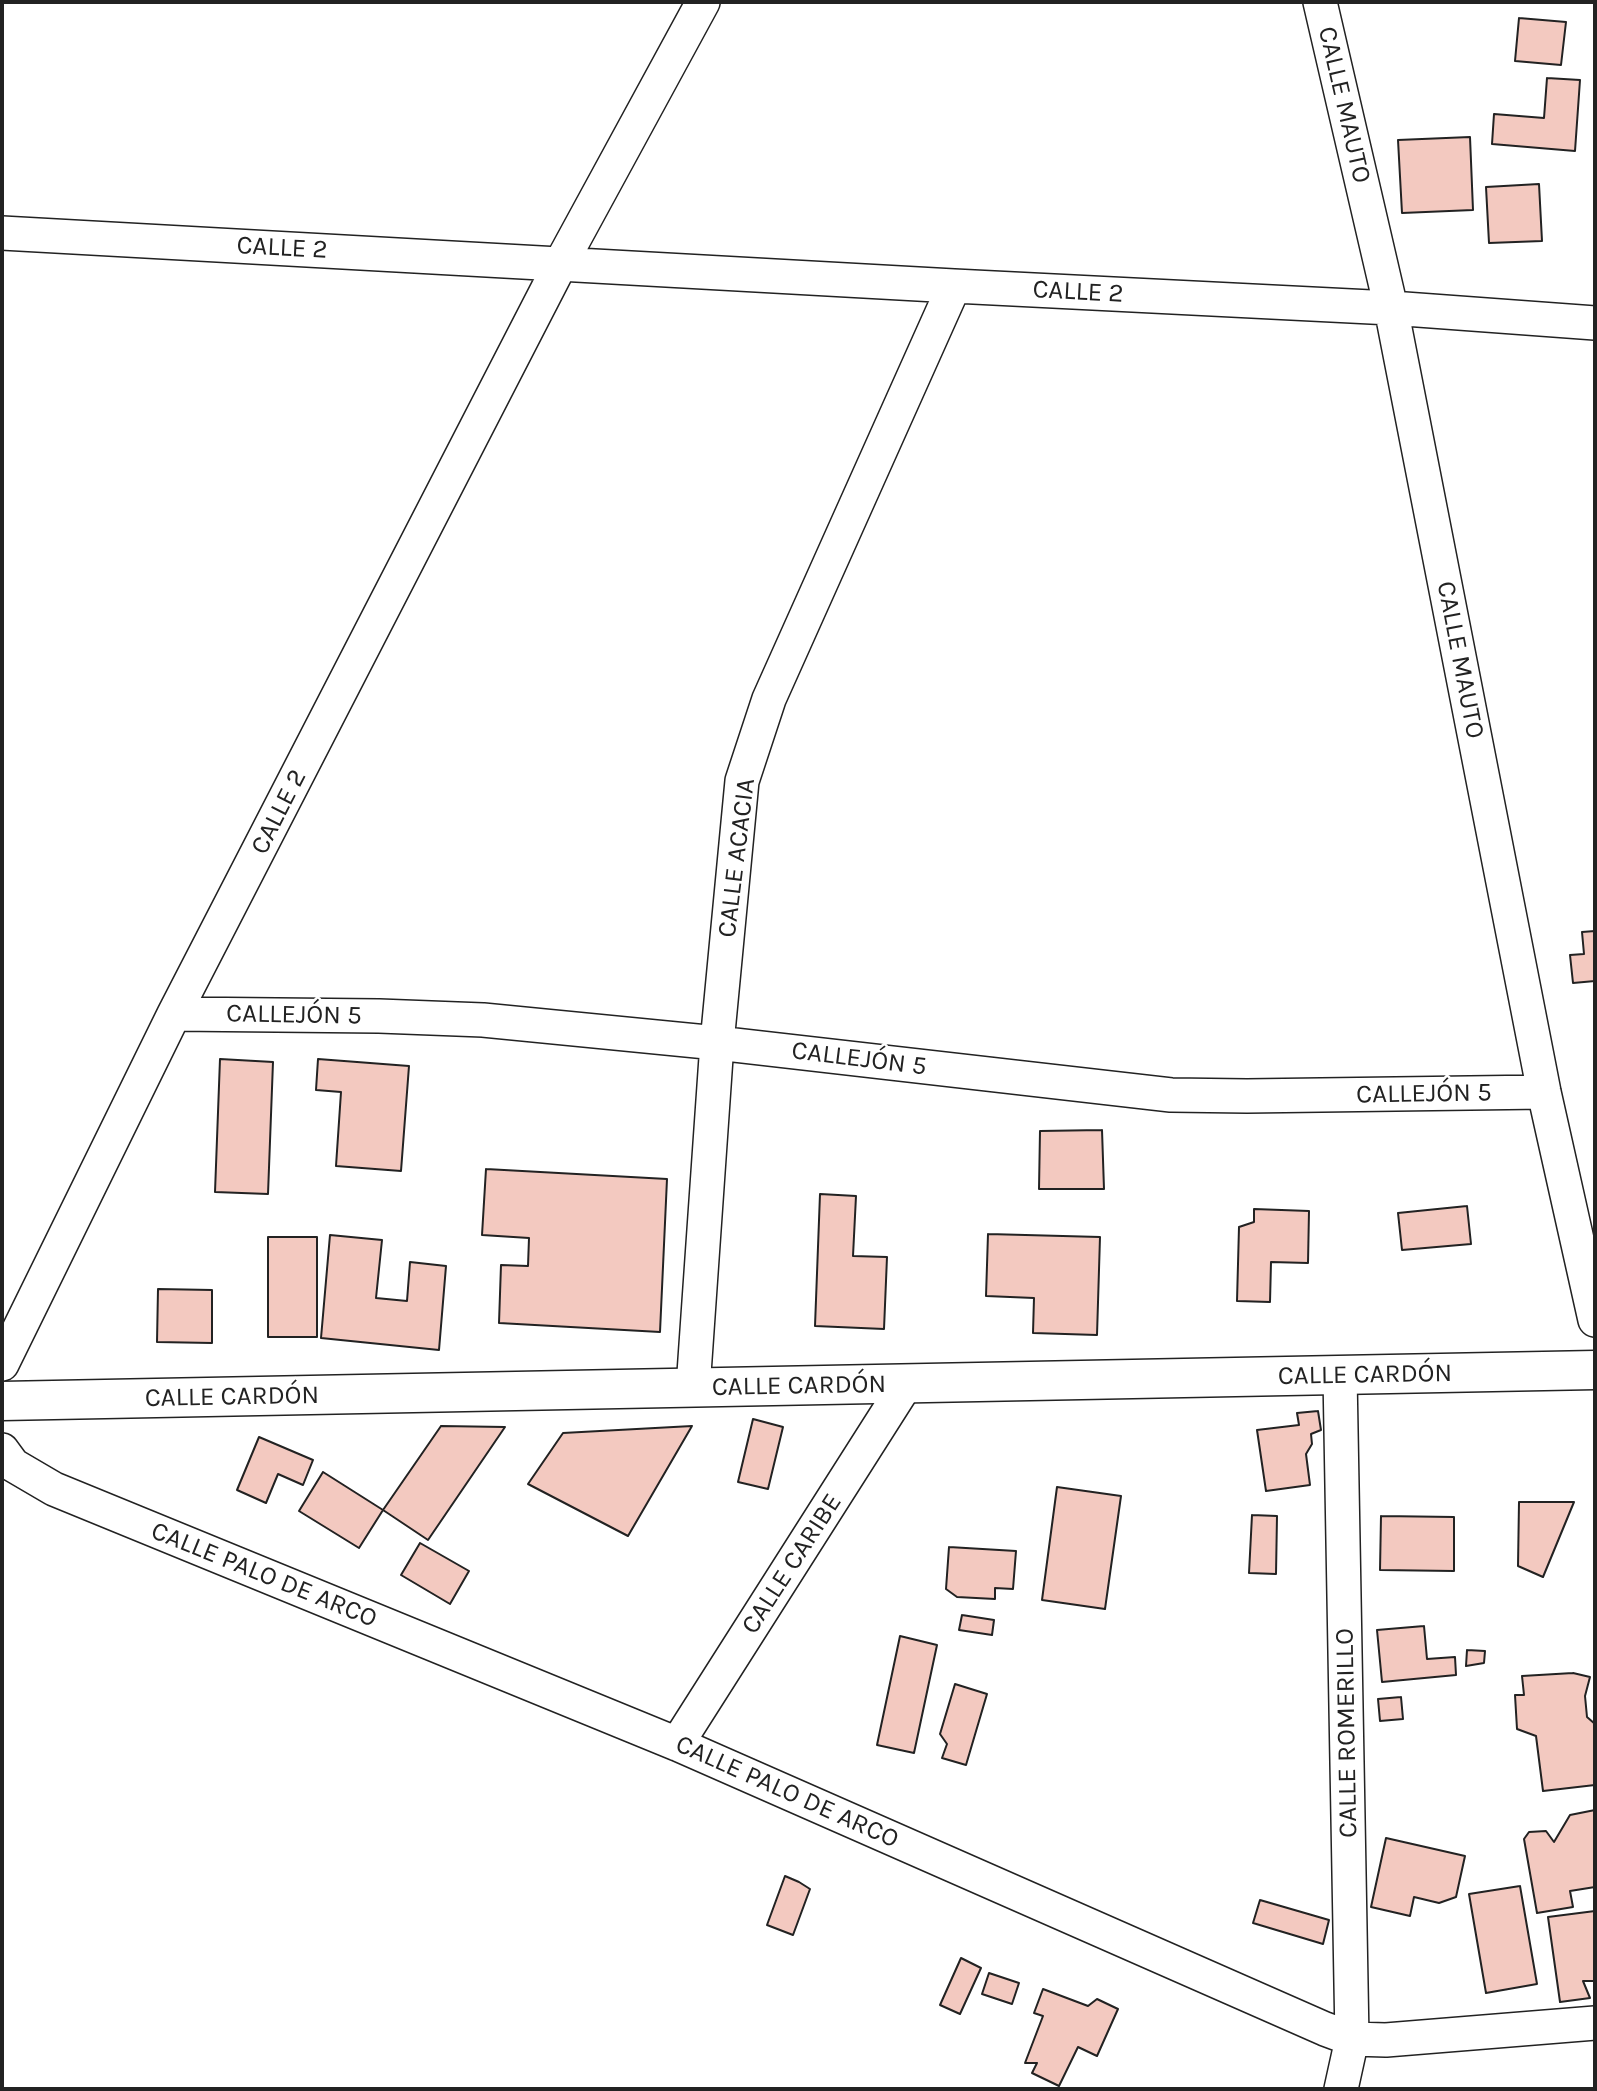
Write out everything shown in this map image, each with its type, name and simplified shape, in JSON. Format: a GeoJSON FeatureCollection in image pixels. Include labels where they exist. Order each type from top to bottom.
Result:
{"type":"FeatureCollection","features":[{"type":"Feature","properties":{"kind":"main road","name":"CALLE CARDÓN"},"geometry":{"type":"LineString","coordinates":[[2,1401],[1595,1370]]}},
{"type":"Feature","properties":{"kind":"street","name":"CALLE 2"},"geometry":{"type":"LineString","coordinates":[[2,1364],[174,1014],[561,263],[703,2]]}},
{"type":"Feature","properties":{"kind":"street","name":"CALLE MAUTO"},"geometry":{"type":"LineString","coordinates":[[1320,2],[1391,308],[1544,1092],[1595,1320]]}},
{"type":"Feature","properties":{"kind":"street","name":"CALLE 2"},"geometry":{"type":"LineString","coordinates":[[2,233],[1391,308],[1595,323]]}},
{"type":"Feature","properties":{"kind":"street","name":"CALLE ACACIA"},"geometry":{"type":"LineString","coordinates":[[693,1388],[717,1043],[742,781],[769,699],[954,286]]}},
{"type":"Feature","properties":{"kind":"street","name":"CALLEJÓN 5"},"geometry":{"type":"LineString","coordinates":[[174,1014],[483,1020],[717,1043],[1171,1095],[1544,1092]]}},
{"type":"Feature","properties":{"kind":"street","name":"CALLE ROMERILLO"},"geometry":{"type":"LineString","coordinates":[[1340,1375],[1352,2039],[1341,2089]]}},
{"type":"Feature","properties":{"kind":"street","name":"CALLE CARIBE"},"geometry":{"type":"LineString","coordinates":[[677,1744],[906,1384]]}},
{"type":"Feature","properties":{"kind":"street","name":"CALLE PALO DE ARCO"},"geometry":{"type":"LineString","coordinates":[[2,1450],[13,1465],[54,1489],[677,1744],[1352,2039],[1386,2040],[1595,2023]]}},
{"type":"Feature","properties":{"kind":"building"},"geometry":{"type":"Polygon","coordinates":[[[1519,18],[1566,22],[1561,65],[1515,61],[1519,18]]]}},
{"type":"Feature","properties":{"kind":"building"},"geometry":{"type":"Polygon","coordinates":[[[1547,78],[1580,80],[1575,151],[1492,144],[1494,114],[1544,118],[1547,78]]]}},
{"type":"Feature","properties":{"kind":"building"},"geometry":{"type":"Polygon","coordinates":[[[1470,137],[1473,210],[1402,213],[1398,140],[1470,137]]]}},
{"type":"Feature","properties":{"kind":"building"},"geometry":{"type":"Polygon","coordinates":[[[1539,184],[1542,241],[1489,243],[1486,187],[1539,184]]]}},
{"type":"Feature","properties":{"kind":"building"},"geometry":{"type":"Polygon","coordinates":[[[1595,931],[1595,981],[1573,983],[1570,955],[1584,954],[1582,932],[1595,931]]]}},
{"type":"Feature","properties":{"kind":"building"},"geometry":{"type":"Polygon","coordinates":[[[220,1059],[273,1062],[268,1194],[215,1192],[220,1059]]]}},
{"type":"Feature","properties":{"kind":"building"},"geometry":{"type":"Polygon","coordinates":[[[318,1059],[409,1066],[401,1171],[336,1166],[341,1092],[316,1090],[318,1059]]]}},
{"type":"Feature","properties":{"kind":"building"},"geometry":{"type":"Polygon","coordinates":[[[1102,1130],[1104,1189],[1039,1189],[1040,1131],[1102,1130]]]}},
{"type":"Feature","properties":{"kind":"building"},"geometry":{"type":"Polygon","coordinates":[[[486,1169],[667,1179],[660,1332],[499,1323],[501,1265],[528,1266],[529,1238],[482,1235],[486,1169]]]}},
{"type":"Feature","properties":{"kind":"building"},"geometry":{"type":"Polygon","coordinates":[[[820,1194],[856,1196],[853,1256],[887,1257],[884,1329],[815,1326],[820,1194]]]}},
{"type":"Feature","properties":{"kind":"building"},"geometry":{"type":"Polygon","coordinates":[[[1467,1206],[1471,1244],[1402,1250],[1398,1213],[1467,1206]]]}},
{"type":"Feature","properties":{"kind":"building"},"geometry":{"type":"Polygon","coordinates":[[[1254,1209],[1309,1211],[1308,1263],[1271,1262],[1270,1302],[1237,1301],[1239,1227],[1254,1222],[1254,1209]]]}},
{"type":"Feature","properties":{"kind":"building"},"geometry":{"type":"Polygon","coordinates":[[[988,1234],[1100,1237],[1097,1335],[1033,1333],[1034,1298],[986,1296],[988,1234]]]}},
{"type":"Feature","properties":{"kind":"building"},"geometry":{"type":"Polygon","coordinates":[[[330,1235],[382,1240],[376,1298],[407,1301],[410,1262],[446,1266],[439,1350],[321,1338],[330,1235]]]}},
{"type":"Feature","properties":{"kind":"building"},"geometry":{"type":"Polygon","coordinates":[[[268,1237],[317,1237],[317,1337],[268,1337],[268,1237]]]}},
{"type":"Feature","properties":{"kind":"building"},"geometry":{"type":"Polygon","coordinates":[[[158,1289],[212,1290],[212,1343],[157,1342],[158,1289]]]}},
{"type":"Feature","properties":{"kind":"building"},"geometry":{"type":"Polygon","coordinates":[[[1318,1411],[1321,1430],[1311,1434],[1312,1444],[1306,1454],[1310,1485],[1266,1491],[1257,1430],[1299,1425],[1297,1413],[1318,1411]]]}},
{"type":"Feature","properties":{"kind":"building"},"geometry":{"type":"Polygon","coordinates":[[[753,1419],[783,1427],[768,1489],[738,1482],[753,1419]]]}},
{"type":"Feature","properties":{"kind":"building"},"geometry":{"type":"Polygon","coordinates":[[[441,1426],[505,1427],[428,1540],[383,1510],[441,1426]]]}},
{"type":"Feature","properties":{"kind":"building"},"geometry":{"type":"Polygon","coordinates":[[[692,1426],[628,1536],[528,1484],[563,1433],[692,1426]]]}},
{"type":"Feature","properties":{"kind":"building"},"geometry":{"type":"Polygon","coordinates":[[[259,1437],[313,1460],[303,1485],[278,1474],[266,1503],[237,1490],[259,1437]]]}},
{"type":"Feature","properties":{"kind":"building"},"geometry":{"type":"Polygon","coordinates":[[[323,1472],[383,1510],[359,1548],[299,1511],[323,1472]]]}},
{"type":"Feature","properties":{"kind":"building"},"geometry":{"type":"Polygon","coordinates":[[[1057,1487],[1121,1496],[1105,1609],[1042,1600],[1057,1487]]]}},
{"type":"Feature","properties":{"kind":"building"},"geometry":{"type":"Polygon","coordinates":[[[1519,1502],[1574,1502],[1543,1577],[1518,1566],[1519,1502]]]}},
{"type":"Feature","properties":{"kind":"building"},"geometry":{"type":"Polygon","coordinates":[[[1252,1515],[1277,1516],[1276,1574],[1249,1573],[1252,1515]]]}},
{"type":"Feature","properties":{"kind":"building"},"geometry":{"type":"Polygon","coordinates":[[[1381,1516],[1454,1517],[1454,1571],[1380,1570],[1381,1516]]]}},
{"type":"Feature","properties":{"kind":"building"},"geometry":{"type":"Polygon","coordinates":[[[420,1543],[469,1571],[450,1604],[401,1575],[420,1543]]]}},
{"type":"Feature","properties":{"kind":"building"},"geometry":{"type":"Polygon","coordinates":[[[949,1547],[1016,1551],[1013,1589],[995,1588],[995,1599],[957,1597],[946,1589],[949,1547]]]}},
{"type":"Feature","properties":{"kind":"building"},"geometry":{"type":"Polygon","coordinates":[[[962,1615],[994,1620],[992,1635],[959,1630],[962,1615]]]}},
{"type":"Feature","properties":{"kind":"building"},"geometry":{"type":"Polygon","coordinates":[[[1424,1626],[1427,1659],[1455,1657],[1456,1675],[1382,1682],[1377,1630],[1424,1626]]]}},
{"type":"Feature","properties":{"kind":"building"},"geometry":{"type":"Polygon","coordinates":[[[900,1636],[937,1645],[914,1753],[877,1745],[900,1636]]]}},
{"type":"Feature","properties":{"kind":"building"},"geometry":{"type":"Polygon","coordinates":[[[1467,1650],[1485,1651],[1484,1663],[1466,1666],[1467,1650]]]}},
{"type":"Feature","properties":{"kind":"building"},"geometry":{"type":"Polygon","coordinates":[[[1573,1673],[1590,1677],[1585,1696],[1587,1717],[1595,1724],[1595,1785],[1543,1791],[1536,1736],[1517,1729],[1515,1695],[1524,1695],[1522,1676],[1573,1673]]]}},
{"type":"Feature","properties":{"kind":"building"},"geometry":{"type":"Polygon","coordinates":[[[955,1684],[987,1694],[966,1765],[942,1758],[947,1744],[940,1734],[955,1684]]]}},
{"type":"Feature","properties":{"kind":"building"},"geometry":{"type":"Polygon","coordinates":[[[1401,1697],[1403,1719],[1380,1721],[1378,1699],[1401,1697]]]}},
{"type":"Feature","properties":{"kind":"building"},"geometry":{"type":"Polygon","coordinates":[[[1595,1810],[1595,1887],[1570,1891],[1573,1907],[1537,1913],[1524,1839],[1529,1832],[1546,1831],[1554,1842],[1570,1815],[1595,1810]]]}},
{"type":"Feature","properties":{"kind":"building"},"geometry":{"type":"Polygon","coordinates":[[[1386,1838],[1465,1856],[1456,1897],[1439,1903],[1414,1897],[1410,1916],[1371,1907],[1386,1838]]]}},
{"type":"Feature","properties":{"kind":"building"},"geometry":{"type":"Polygon","coordinates":[[[785,1876],[810,1889],[793,1935],[767,1925],[785,1876]]]}},
{"type":"Feature","properties":{"kind":"building"},"geometry":{"type":"Polygon","coordinates":[[[1520,1886],[1537,1984],[1486,1993],[1469,1894],[1520,1886]]]}},
{"type":"Feature","properties":{"kind":"building"},"geometry":{"type":"Polygon","coordinates":[[[1260,1900],[1329,1920],[1323,1944],[1253,1923],[1260,1900]]]}},
{"type":"Feature","properties":{"kind":"building"},"geometry":{"type":"Polygon","coordinates":[[[1595,1911],[1595,1981],[1583,1981],[1590,1998],[1560,2002],[1548,1917],[1595,1911]]]}},
{"type":"Feature","properties":{"kind":"building"},"geometry":{"type":"Polygon","coordinates":[[[961,1958],[981,1968],[960,2014],[940,2005],[961,1958]]]}},
{"type":"Feature","properties":{"kind":"building"},"geometry":{"type":"Polygon","coordinates":[[[989,1973],[1019,1983],[1012,2004],[982,1994],[989,1973]]]}},
{"type":"Feature","properties":{"kind":"building"},"geometry":{"type":"Polygon","coordinates":[[[1043,1989],[1088,2006],[1097,1999],[1118,2009],[1097,2056],[1078,2047],[1059,2086],[1032,2073],[1037,2063],[1025,2063],[1043,2016],[1034,2013],[1043,1989]]]}}]}
